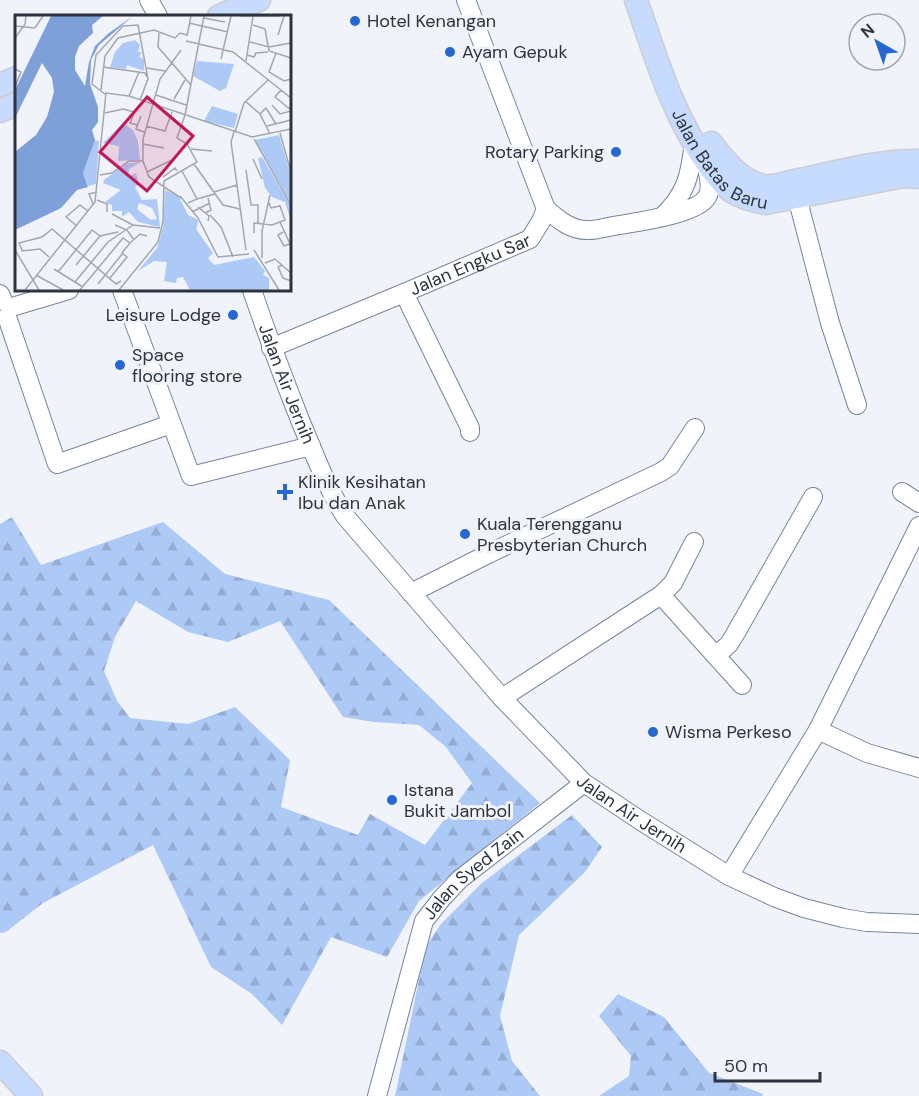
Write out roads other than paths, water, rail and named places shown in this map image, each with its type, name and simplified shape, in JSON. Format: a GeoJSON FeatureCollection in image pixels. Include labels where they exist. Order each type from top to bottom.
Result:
{"type":"FeatureCollection","features":[{"type":"Feature","properties":{"kind":"main road"},"geometry":{"type":"LineString","coordinates":[[222,15],[259,0]]}},
{"type":"Feature","properties":{"kind":"main road","name":"Jalan Batas Baru"},"geometry":{"type":"LineString","coordinates":[[636,0],[677,111],[700,151],[723,183],[732,191],[747,199],[766,203],[903,176],[919,177]]}},
{"type":"Feature","properties":{"kind":"main road","name":"Jalan Batas Baru"},"geometry":{"type":"LineString","coordinates":[[647,0],[690,109],[706,137],[728,165],[747,180],[766,187],[902,160],[919,161]]}},
{"type":"Feature","properties":{"kind":"main road"},"geometry":{"type":"LineString","coordinates":[[0,85],[15,78]]}},
{"type":"Feature","properties":{"kind":"main road"},"geometry":{"type":"LineString","coordinates":[[0,111],[15,104]]}},
{"type":"Feature","properties":{"kind":"main road"},"geometry":{"type":"LineString","coordinates":[[0,1062],[31,1096]]}},
{"type":"Feature","properties":{"kind":"street"},"geometry":{"type":"LineString","coordinates":[[149,0],[157,15]]}},
{"type":"Feature","properties":{"kind":"street"},"geometry":{"type":"LineString","coordinates":[[466,0],[546,209],[558,220],[572,227],[587,230],[662,218],[700,205],[710,191],[700,151]]}},
{"type":"Feature","properties":{"kind":"street"},"geometry":{"type":"LineString","coordinates":[[662,218],[675,205],[700,151]]}},
{"type":"Feature","properties":{"kind":"street"},"geometry":{"type":"LineString","coordinates":[[797,197],[830,323],[857,405]]}},
{"type":"Feature","properties":{"kind":"street","name":"Jalan Engku Sar"},"geometry":{"type":"LineString","coordinates":[[271,348],[530,239],[546,209]]}},
{"type":"Feature","properties":{"kind":"street"},"geometry":{"type":"LineString","coordinates":[[65,291],[4,306],[57,464],[171,424]]}},
{"type":"Feature","properties":{"kind":"street"},"geometry":{"type":"LineString","coordinates":[[122,291],[191,476],[311,446]]}},
{"type":"Feature","properties":{"kind":"street","name":"Jalan Air Jernih"},"geometry":{"type":"LineString","coordinates":[[252,291],[271,348],[311,446],[329,488],[345,516],[502,698],[584,783],[729,876],[774,897],[843,918],[867,922],[919,924]]}},
{"type":"Feature","properties":{"kind":"street"},"geometry":{"type":"LineString","coordinates":[[404,293],[470,432]]}},
{"type":"Feature","properties":{"kind":"street"},"geometry":{"type":"LineString","coordinates":[[411,593],[661,472],[670,466],[695,428]]}},
{"type":"Feature","properties":{"kind":"street"},"geometry":{"type":"LineString","coordinates":[[902,492],[919,503]]}},
{"type":"Feature","properties":{"kind":"street"},"geometry":{"type":"LineString","coordinates":[[716,656],[734,636],[813,497]]}},
{"type":"Feature","properties":{"kind":"street"},"geometry":{"type":"LineString","coordinates":[[729,876],[819,730],[919,526]]}},
{"type":"Feature","properties":{"kind":"street"},"geometry":{"type":"LineString","coordinates":[[502,698],[661,595],[674,582],[694,542]]}},
{"type":"Feature","properties":{"kind":"street"},"geometry":{"type":"LineString","coordinates":[[661,595],[742,685]]}},
{"type":"Feature","properties":{"kind":"street"},"geometry":{"type":"LineString","coordinates":[[819,730],[867,753],[919,768]]}},
{"type":"Feature","properties":{"kind":"street","name":"Jalan Syed Zain"},"geometry":{"type":"LineString","coordinates":[[377,1096],[424,921],[460,879],[584,783]]}},
{"type":"Feature","properties":{"kind":"place","name":"Hotel Kenangan"},"geometry":{"type":"Point","coordinates":[355,21]}},
{"type":"Feature","properties":{"kind":"place","name":"Ayam Gepuk"},"geometry":{"type":"Point","coordinates":[450,52]}},
{"type":"Feature","properties":{"kind":"place","name":"Rotary Parking"},"geometry":{"type":"Point","coordinates":[616,152]}},
{"type":"Feature","properties":{"kind":"place","name":"Leisure Lodge"},"geometry":{"type":"Point","coordinates":[233,315]}},
{"type":"Feature","properties":{"kind":"place","name":"Space flooring store"},"geometry":{"type":"Point","coordinates":[120,365]}},
{"type":"Feature","properties":{"kind":"place","name":"Klinik Kesihatan Ibu dan Anak"},"geometry":{"type":"Point","coordinates":[285,492]}},
{"type":"Feature","properties":{"kind":"place","name":"Kuala Terengganu Presbyterian Church"},"geometry":{"type":"Point","coordinates":[465,534]}},
{"type":"Feature","properties":{"kind":"place","name":"Wisma Perkeso"},"geometry":{"type":"Point","coordinates":[653,732]}},
{"type":"Feature","properties":{"kind":"place","name":"Istana Bukit Jambol"},"geometry":{"type":"Point","coordinates":[392,800]}}]}
